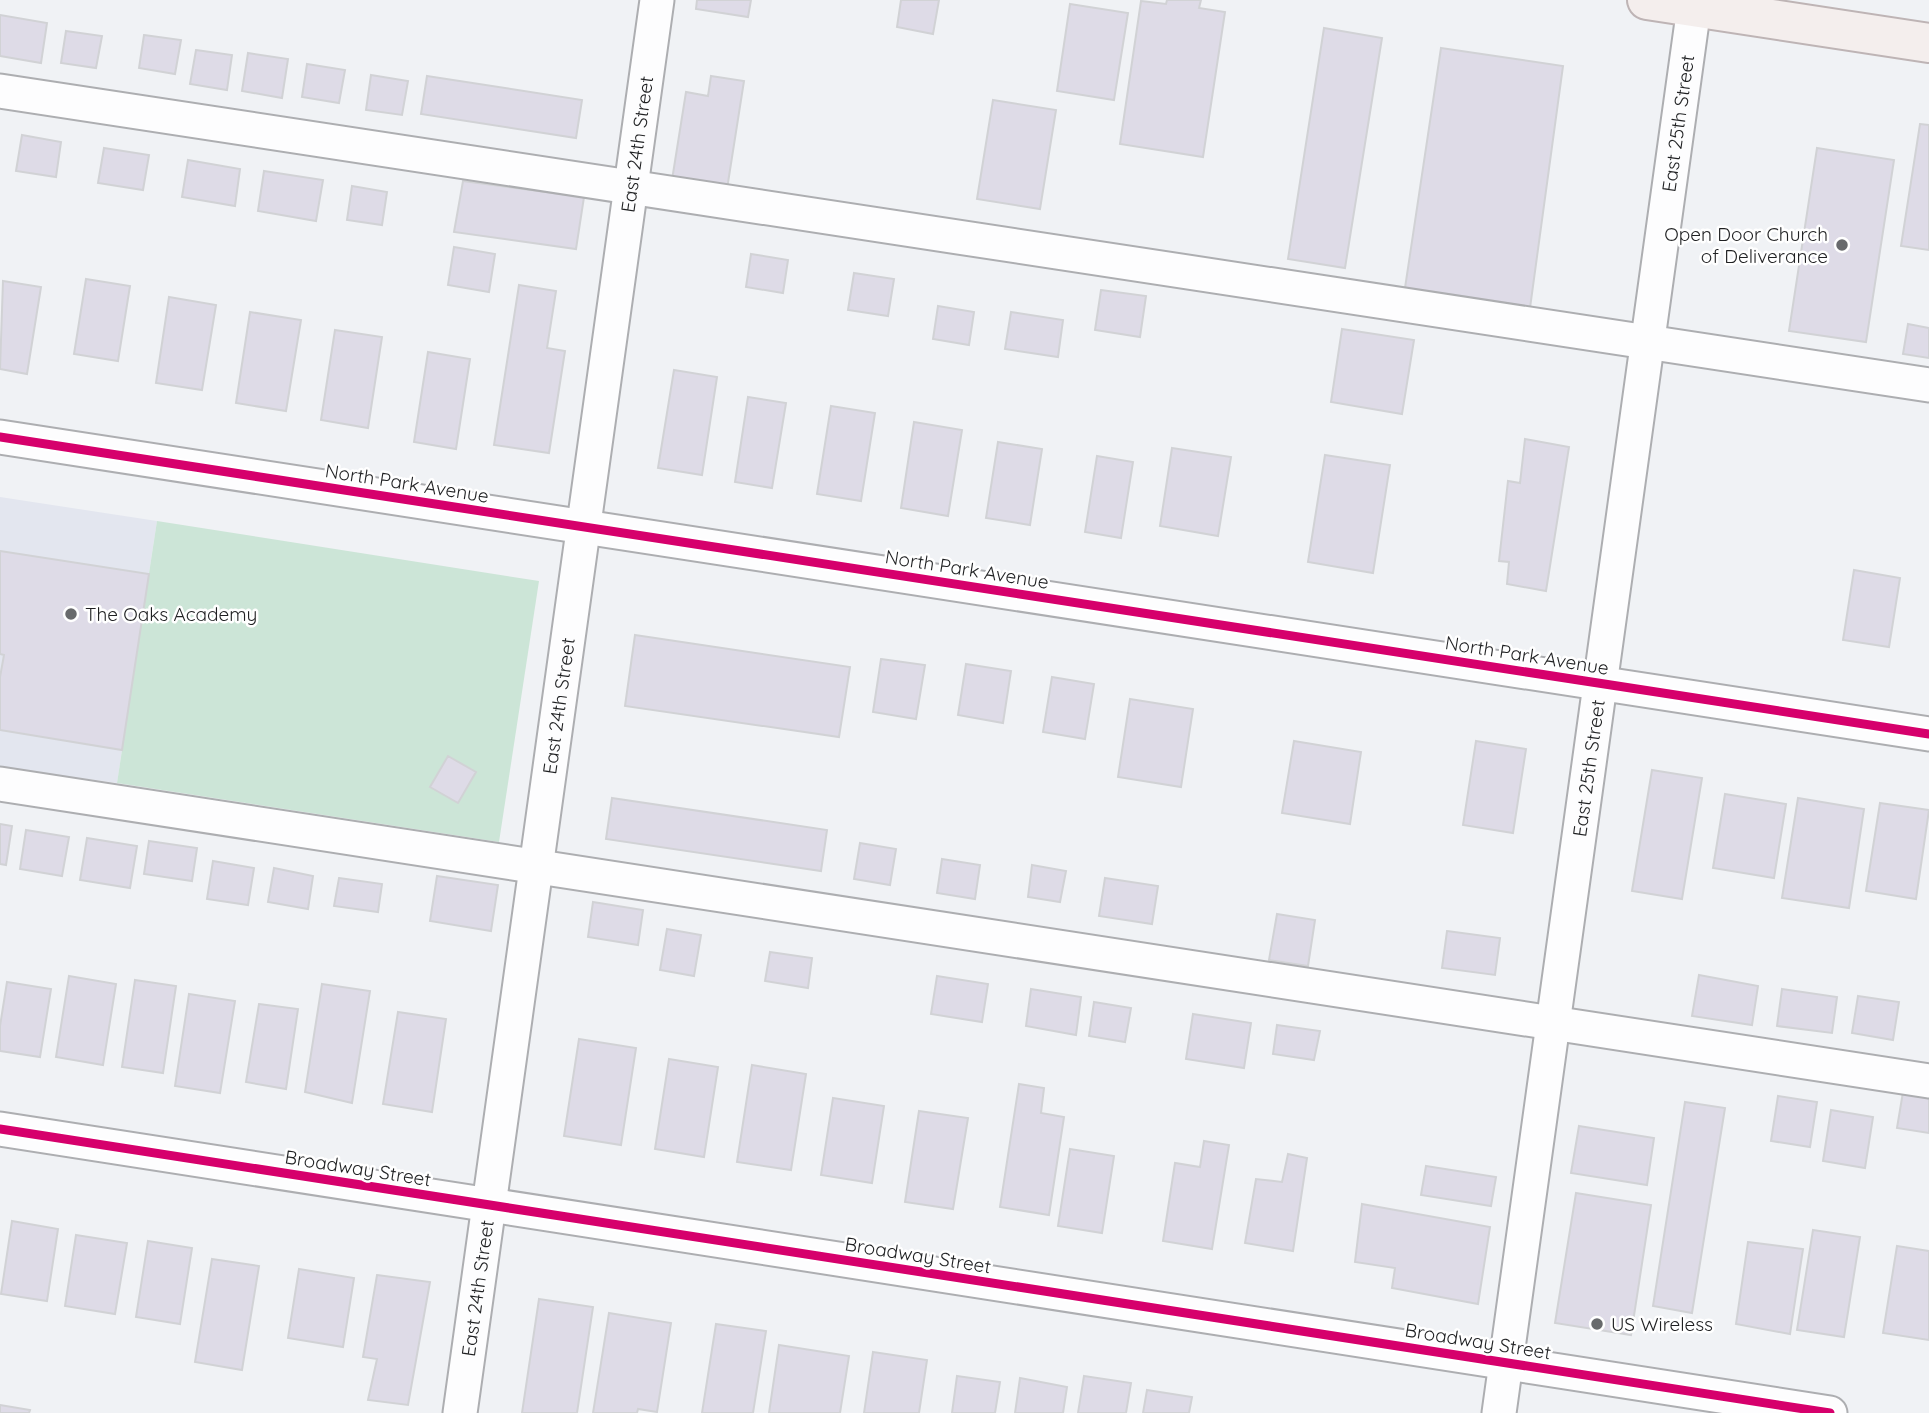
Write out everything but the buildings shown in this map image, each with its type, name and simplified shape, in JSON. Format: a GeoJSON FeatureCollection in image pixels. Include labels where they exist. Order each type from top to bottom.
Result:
{"type":"FeatureCollection","features":[{"type":"Feature","properties":{"kind":"main road"},"geometry":{"type":"LineString","coordinates":[[1647,0],[1694,3],[1929,43]]}},
{"type":"Feature","properties":{"kind":"street","name":"East 24th Street"},"geometry":{"type":"LineString","coordinates":[[460,1413],[657,0]]}},
{"type":"Feature","properties":{"kind":"street","name":"East 25th Street"},"geometry":{"type":"LineString","coordinates":[[1499,1413],[1694,3]]}},
{"type":"Feature","properties":{"kind":"street"},"geometry":{"type":"LineString","coordinates":[[0,91],[1929,385]]}},
{"type":"Feature","properties":{"kind":"street","name":"North Park Avenue"},"geometry":{"type":"LineString","coordinates":[[0,437],[1929,734]]}},
{"type":"Feature","properties":{"kind":"street"},"geometry":{"type":"LineString","coordinates":[[0,784],[1929,1081]]}},
{"type":"Feature","properties":{"kind":"street","name":"Broadway Street"},"geometry":{"type":"LineString","coordinates":[[0,1129],[1830,1413]]}},
{"type":"Feature","properties":{"kind":"shaded area","name":"The Oaks Academy"},"geometry":{"type":"Polygon","coordinates":[[[0,497],[157,521],[117,783],[0,767],[0,497]]]}},
{"type":"Feature","properties":{"kind":"green space"},"geometry":{"type":"Polygon","coordinates":[[[157,521],[539,581],[499,842],[117,783],[157,521]]]}},
{"type":"Feature","properties":{"kind":"cycle path"},"geometry":{"type":"LineString","coordinates":[[0,437],[1929,734]]}},
{"type":"Feature","properties":{"kind":"cycle path"},"geometry":{"type":"LineString","coordinates":[[0,1129],[1830,1413]]}},
{"type":"Feature","properties":{"kind":"place","name":"Open Door Church of Deliverance"},"geometry":{"type":"Point","coordinates":[1842,245]}},
{"type":"Feature","properties":{"kind":"place","name":"The Oaks Academy"},"geometry":{"type":"Point","coordinates":[71,614]}},
{"type":"Feature","properties":{"kind":"place","name":"US Wireless"},"geometry":{"type":"Point","coordinates":[1597,1324]}}]}
